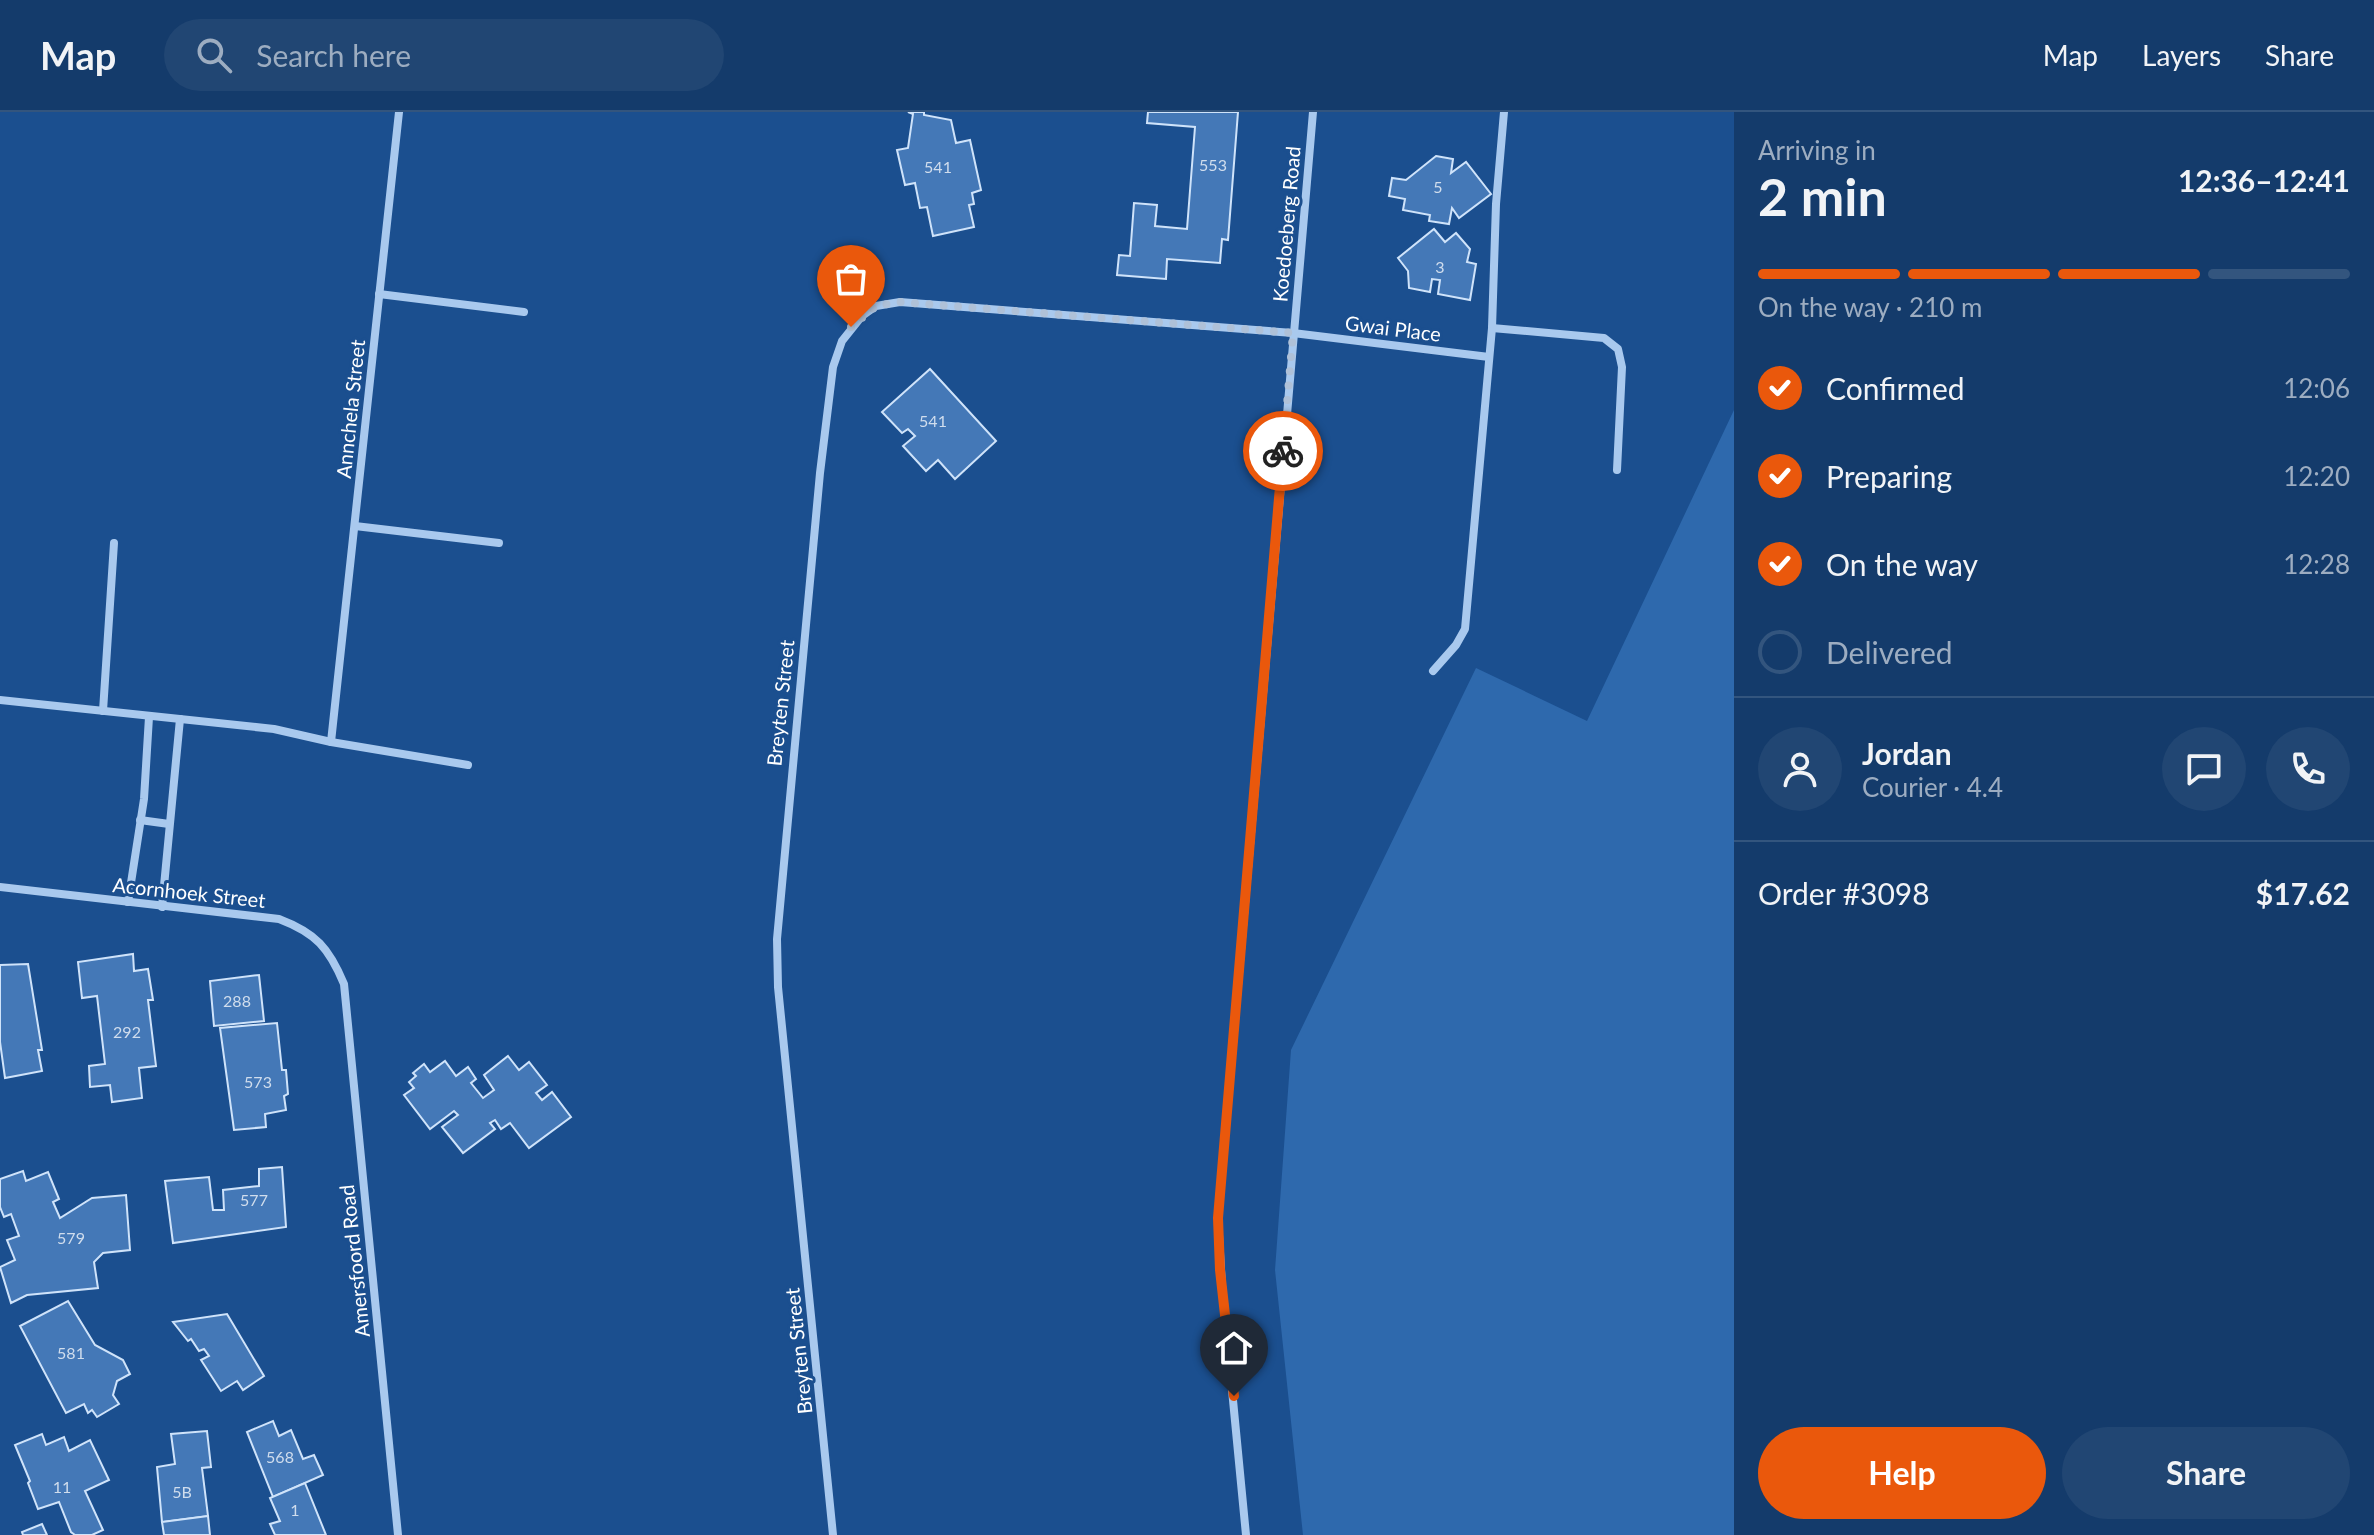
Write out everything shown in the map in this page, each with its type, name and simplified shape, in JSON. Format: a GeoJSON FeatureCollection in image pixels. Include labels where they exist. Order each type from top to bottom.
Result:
{"type":"FeatureCollection","features":[{"type":"Feature","properties":{"kind":"street","name":"Annchela Street"},"geometry":{"type":"LineString","coordinates":[[331,742],[399,112]]}},
{"type":"Feature","properties":{"kind":"street","name":"Koedoeberg Road"},"geometry":{"type":"LineString","coordinates":[[1246,1535],[1218,1218],[1313,112]]}},
{"type":"Feature","properties":{"kind":"street"},"geometry":{"type":"LineString","coordinates":[[1433,671],[1456,645],[1465,629],[1492,328],[1496,204],[1504,112]]}},
{"type":"Feature","properties":{"kind":"street"},"geometry":{"type":"LineString","coordinates":[[379,294],[524,312]]}},
{"type":"Feature","properties":{"kind":"street","name":"Breyten Street"},"geometry":{"type":"LineString","coordinates":[[833,1535],[778,987],[777,939],[820,473],[833,367],[842,341],[862,316],[876,306],[900,302],[1293,333]]}},
{"type":"Feature","properties":{"kind":"street"},"geometry":{"type":"LineString","coordinates":[[1492,328],[1604,338],[1616,346],[1622,367],[1617,470]]}},
{"type":"Feature","properties":{"kind":"street","name":"Gwai Place"},"geometry":{"type":"LineString","coordinates":[[1293,333],[1489,357]]}},
{"type":"Feature","properties":{"kind":"street"},"geometry":{"type":"LineString","coordinates":[[355,526],[499,543]]}},
{"type":"Feature","properties":{"kind":"street"},"geometry":{"type":"LineString","coordinates":[[103,711],[114,543]]}},
{"type":"Feature","properties":{"kind":"street"},"geometry":{"type":"LineString","coordinates":[[0,700],[274,729],[468,765]]}},
{"type":"Feature","properties":{"kind":"street"},"geometry":{"type":"LineString","coordinates":[[128,902],[140,820],[149,717]]}},
{"type":"Feature","properties":{"kind":"street"},"geometry":{"type":"LineString","coordinates":[[162,907],[180,719]]}},
{"type":"Feature","properties":{"kind":"street"},"geometry":{"type":"LineString","coordinates":[[140,820],[169,824]]}},
{"type":"Feature","properties":{"kind":"street","name":"Acornhoek Street"},"geometry":{"type":"LineString","coordinates":[[0,887],[279,919],[318,939],[344,984]]}},
{"type":"Feature","properties":{"kind":"street","name":"Amersfoord Road"},"geometry":{"type":"LineString","coordinates":[[344,984],[398,1535]]}},
{"type":"Feature","properties":{"kind":"shaded area"},"geometry":{"type":"Polygon","coordinates":[[[1734,410],[1734,1535],[1303,1535],[1275,1270],[1291,1050],[1476,668],[1587,721],[1734,410]]]}},
{"type":"Feature","properties":{"kind":"building"},"geometry":{"type":"Polygon","coordinates":[[[908,112],[924,112],[924,115],[951,120],[956,143],[970,140],[981,190],[972,193],[974,204],[969,205],[974,227],[933,236],[927,207],[920,208],[915,183],[905,185],[897,150],[908,148],[913,114],[908,112]]]}},
{"type":"Feature","properties":{"kind":"building"},"geometry":{"type":"Polygon","coordinates":[[[1148,112],[1238,112],[1228,240],[1222,239],[1220,263],[1167,259],[1166,279],[1117,275],[1119,255],[1130,256],[1134,203],[1157,205],[1155,226],[1187,229],[1195,127],[1147,123],[1148,112]]]}},
{"type":"Feature","properties":{"kind":"building"},"geometry":{"type":"Polygon","coordinates":[[[1436,156],[1453,159],[1451,173],[1466,162],[1491,194],[1459,218],[1452,208],[1449,224],[1429,221],[1430,215],[1403,210],[1405,199],[1389,196],[1392,178],[1406,180],[1436,156]]]}},
{"type":"Feature","properties":{"kind":"building"},"geometry":{"type":"Polygon","coordinates":[[[1434,229],[1445,242],[1456,233],[1470,249],[1467,262],[1476,264],[1470,300],[1438,294],[1440,280],[1432,279],[1430,292],[1409,288],[1408,271],[1398,258],[1434,229]]]}},
{"type":"Feature","properties":{"kind":"building"},"geometry":{"type":"Polygon","coordinates":[[[930,369],[996,441],[955,479],[938,460],[926,471],[903,446],[915,436],[908,429],[902,433],[882,412],[930,369]]]}},
{"type":"Feature","properties":{"kind":"building"},"geometry":{"type":"Polygon","coordinates":[[[133,954],[134,971],[148,969],[153,1000],[148,1000],[156,1066],[139,1068],[142,1098],[112,1102],[110,1085],[90,1087],[89,1066],[105,1064],[97,996],[82,998],[78,962],[133,954]]]}},
{"type":"Feature","properties":{"kind":"building"},"geometry":{"type":"Polygon","coordinates":[[[28,964],[42,1050],[38,1050],[42,1071],[5,1078],[0,1042],[0,965],[28,964]]]}},
{"type":"Feature","properties":{"kind":"building"},"geometry":{"type":"Polygon","coordinates":[[[259,975],[264,1021],[214,1026],[210,981],[259,975]]]}},
{"type":"Feature","properties":{"kind":"building"},"geometry":{"type":"Polygon","coordinates":[[[277,1023],[282,1070],[286,1070],[286,1110],[265,1114],[266,1127],[234,1130],[220,1028],[277,1023]]]}},
{"type":"Feature","properties":{"kind":"building"},"geometry":{"type":"Polygon","coordinates":[[[508,1056],[519,1070],[529,1062],[547,1085],[536,1093],[542,1100],[552,1092],[571,1117],[529,1148],[510,1123],[501,1129],[495,1120],[490,1123],[495,1129],[463,1153],[442,1127],[458,1115],[454,1111],[430,1129],[404,1095],[414,1088],[409,1082],[416,1076],[413,1073],[424,1064],[430,1072],[445,1061],[456,1076],[468,1067],[476,1079],[471,1083],[483,1098],[494,1090],[484,1075],[508,1056]]]}},
{"type":"Feature","properties":{"kind":"building"},"geometry":{"type":"Polygon","coordinates":[[[282,1167],[286,1227],[173,1243],[165,1181],[209,1177],[213,1210],[224,1210],[223,1190],[259,1186],[259,1169],[282,1167]]]}},
{"type":"Feature","properties":{"kind":"building"},"geometry":{"type":"Polygon","coordinates":[[[23,1171],[26,1181],[48,1172],[59,1199],[53,1202],[60,1218],[92,1198],[126,1195],[130,1250],[103,1253],[94,1262],[98,1288],[27,1295],[11,1303],[0,1267],[15,1260],[7,1240],[19,1236],[11,1214],[4,1217],[0,1207],[0,1179],[23,1171]]]}},
{"type":"Feature","properties":{"kind":"building"},"geometry":{"type":"Polygon","coordinates":[[[68,1301],[95,1345],[123,1360],[130,1374],[117,1381],[113,1395],[119,1404],[97,1417],[92,1410],[88,1413],[84,1404],[66,1413],[20,1326],[68,1301]]]}},
{"type":"Feature","properties":{"kind":"building"},"geometry":{"type":"Polygon","coordinates":[[[227,1314],[264,1376],[243,1390],[237,1381],[221,1391],[201,1360],[209,1356],[204,1349],[199,1351],[191,1339],[188,1341],[173,1322],[227,1314]]]}},
{"type":"Feature","properties":{"kind":"building"},"geometry":{"type":"Polygon","coordinates":[[[273,1421],[279,1436],[291,1430],[303,1459],[314,1455],[323,1475],[273,1497],[247,1432],[273,1421]]]}},
{"type":"Feature","properties":{"kind":"building"},"geometry":{"type":"Polygon","coordinates":[[[207,1431],[211,1467],[202,1468],[208,1516],[162,1522],[157,1467],[175,1464],[171,1434],[207,1431]]]}},
{"type":"Feature","properties":{"kind":"building"},"geometry":{"type":"Polygon","coordinates":[[[42,1434],[46,1445],[64,1437],[69,1451],[90,1440],[109,1480],[85,1491],[103,1530],[92,1535],[75,1535],[59,1502],[38,1509],[15,1445],[42,1434]]]}},
{"type":"Feature","properties":{"kind":"building"},"geometry":{"type":"Polygon","coordinates":[[[305,1483],[326,1535],[275,1535],[270,1524],[280,1521],[270,1498],[305,1483]]]}},
{"type":"Feature","properties":{"kind":"building"},"geometry":{"type":"Polygon","coordinates":[[[208,1516],[210,1535],[164,1535],[162,1522],[208,1516]]]}},
{"type":"Feature","properties":{"kind":"building"},"geometry":{"type":"Polygon","coordinates":[[[42,1524],[47,1535],[23,1535],[22,1532],[42,1524]]]}},
{"type":"Feature","properties":{"kind":"way so far"},"geometry":{"type":"LineString","coordinates":[[851,327],[876,306],[900,302],[1293,333],[1283,451]]}},
{"type":"Feature","properties":{"kind":"route"},"geometry":{"type":"LineString","coordinates":[[1234,1396],[1220,1270],[1218,1218],[1283,451]]}}]}
